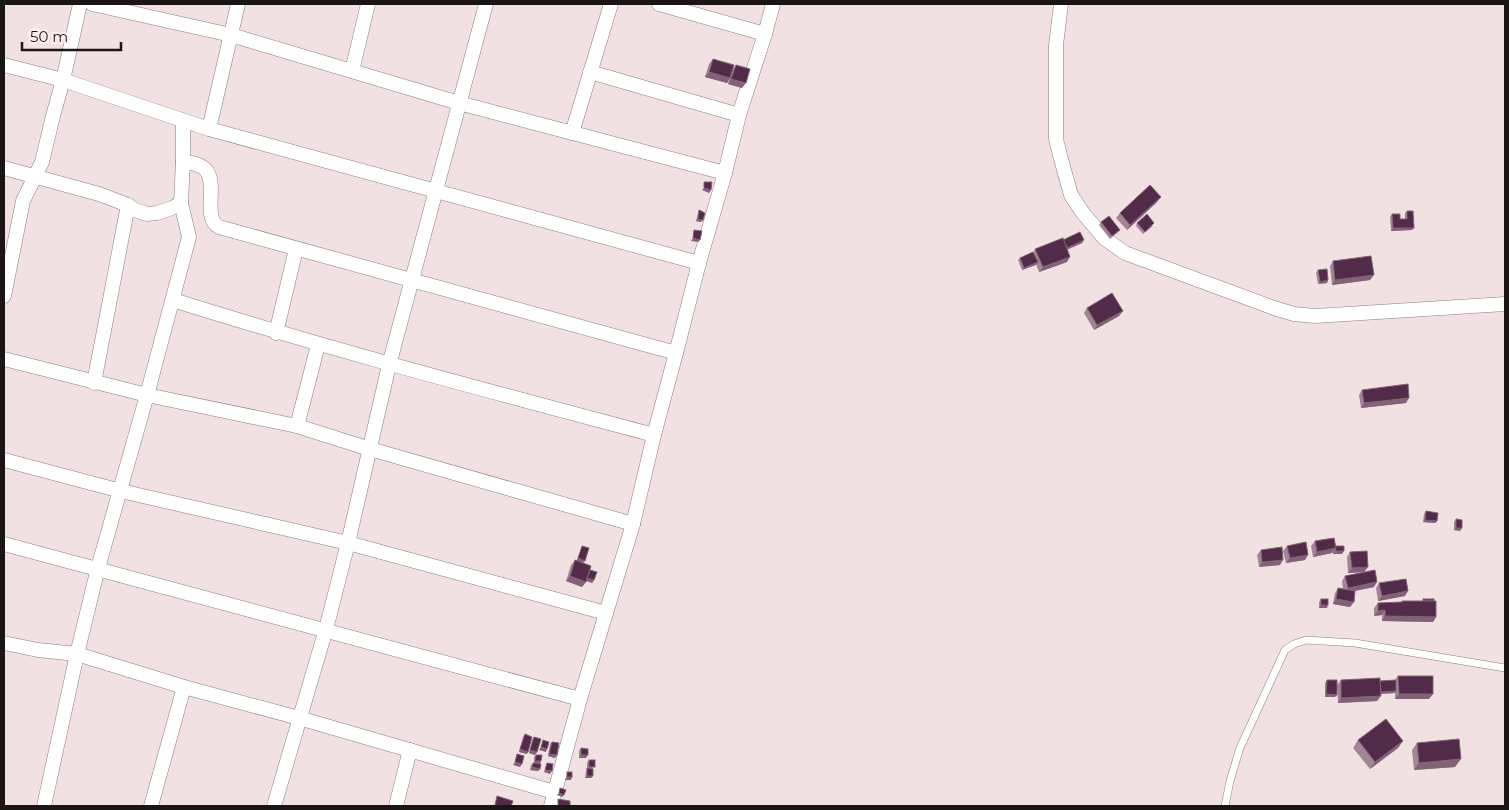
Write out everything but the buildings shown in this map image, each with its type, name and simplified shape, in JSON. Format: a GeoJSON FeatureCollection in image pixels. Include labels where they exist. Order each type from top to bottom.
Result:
{"type":"FeatureCollection","features":[{"type":"Feature","properties":{"kind":"street"},"geometry":{"type":"LineString","coordinates":[[4,296],[23,201],[42,162],[64,80],[80,4]]}},
{"type":"Feature","properties":{"kind":"street"},"geometry":{"type":"LineString","coordinates":[[92,4],[231,35],[460,103],[725,173]]}},
{"type":"Feature","properties":{"kind":"street"},"geometry":{"type":"LineString","coordinates":[[209,129],[238,4]]}},
{"type":"Feature","properties":{"kind":"street"},"geometry":{"type":"LineString","coordinates":[[352,71],[368,4]]}},
{"type":"Feature","properties":{"kind":"street"},"geometry":{"type":"LineString","coordinates":[[274,806],[326,629],[389,365],[486,4]]}},
{"type":"Feature","properties":{"kind":"street"},"geometry":{"type":"LineString","coordinates":[[572,133],[611,4]]}},
{"type":"Feature","properties":{"kind":"street"},"geometry":{"type":"LineString","coordinates":[[659,4],[765,34]]}},
{"type":"Feature","properties":{"kind":"street"},"geometry":{"type":"LineString","coordinates":[[550,806],[633,524],[654,436],[739,115],[773,4]]}},
{"type":"Feature","properties":{"kind":"street"},"geometry":{"type":"LineString","coordinates":[[1060,4],[1061,10],[1056,45],[1056,139],[1061,159],[1071,195],[1083,213],[1104,238],[1125,253],[1294,314],[1315,316],[1505,304]]}},
{"type":"Feature","properties":{"kind":"street"},"geometry":{"type":"LineString","coordinates":[[4,65],[64,80],[209,129],[699,264]]}},
{"type":"Feature","properties":{"kind":"street"},"geometry":{"type":"LineString","coordinates":[[590,72],[739,115]]}},
{"type":"Feature","properties":{"kind":"street"},"geometry":{"type":"LineString","coordinates":[[44,806],[98,568],[121,491],[189,237],[181,203],[184,161],[183,121]]}},
{"type":"Feature","properties":{"kind":"street"},"geometry":{"type":"LineString","coordinates":[[184,161],[198,165],[206,170],[210,179],[211,218],[214,224],[296,249],[676,354]]}},
{"type":"Feature","properties":{"kind":"street"},"geometry":{"type":"LineString","coordinates":[[4,168],[99,194],[147,214],[157,213],[181,203]]}},
{"type":"Feature","properties":{"kind":"street"},"geometry":{"type":"LineString","coordinates":[[94,383],[128,205]]}},
{"type":"Feature","properties":{"kind":"street"},"geometry":{"type":"LineString","coordinates":[[276,333],[296,249]]}},
{"type":"Feature","properties":{"kind":"street"},"geometry":{"type":"LineString","coordinates":[[173,300],[276,333],[389,365],[654,436]]}},
{"type":"Feature","properties":{"kind":"street"},"geometry":{"type":"LineString","coordinates":[[297,426],[318,344]]}},
{"type":"Feature","properties":{"kind":"street"},"geometry":{"type":"LineString","coordinates":[[4,359],[94,383],[297,426],[370,449],[633,524]]}},
{"type":"Feature","properties":{"kind":"street"},"geometry":{"type":"LineString","coordinates":[[4,460],[121,491],[348,543],[606,613]]}},
{"type":"Feature","properties":{"kind":"street"},"geometry":{"type":"LineString","coordinates":[[4,544],[326,629],[580,699]]}},
{"type":"Feature","properties":{"kind":"street"},"geometry":{"type":"LineString","coordinates":[[4,643],[38,650],[77,654],[184,687],[299,718],[554,792]]}},
{"type":"Feature","properties":{"kind":"street"},"geometry":{"type":"LineString","coordinates":[[151,806],[184,687]]}},
{"type":"Feature","properties":{"kind":"street"},"geometry":{"type":"LineString","coordinates":[[396,806],[410,750]]}},
{"type":"Feature","properties":{"kind":"lane"},"geometry":{"type":"LineString","coordinates":[[1224,806],[1240,748],[1285,650],[1294,644],[1306,640],[1355,643],[1505,668]]}}]}
